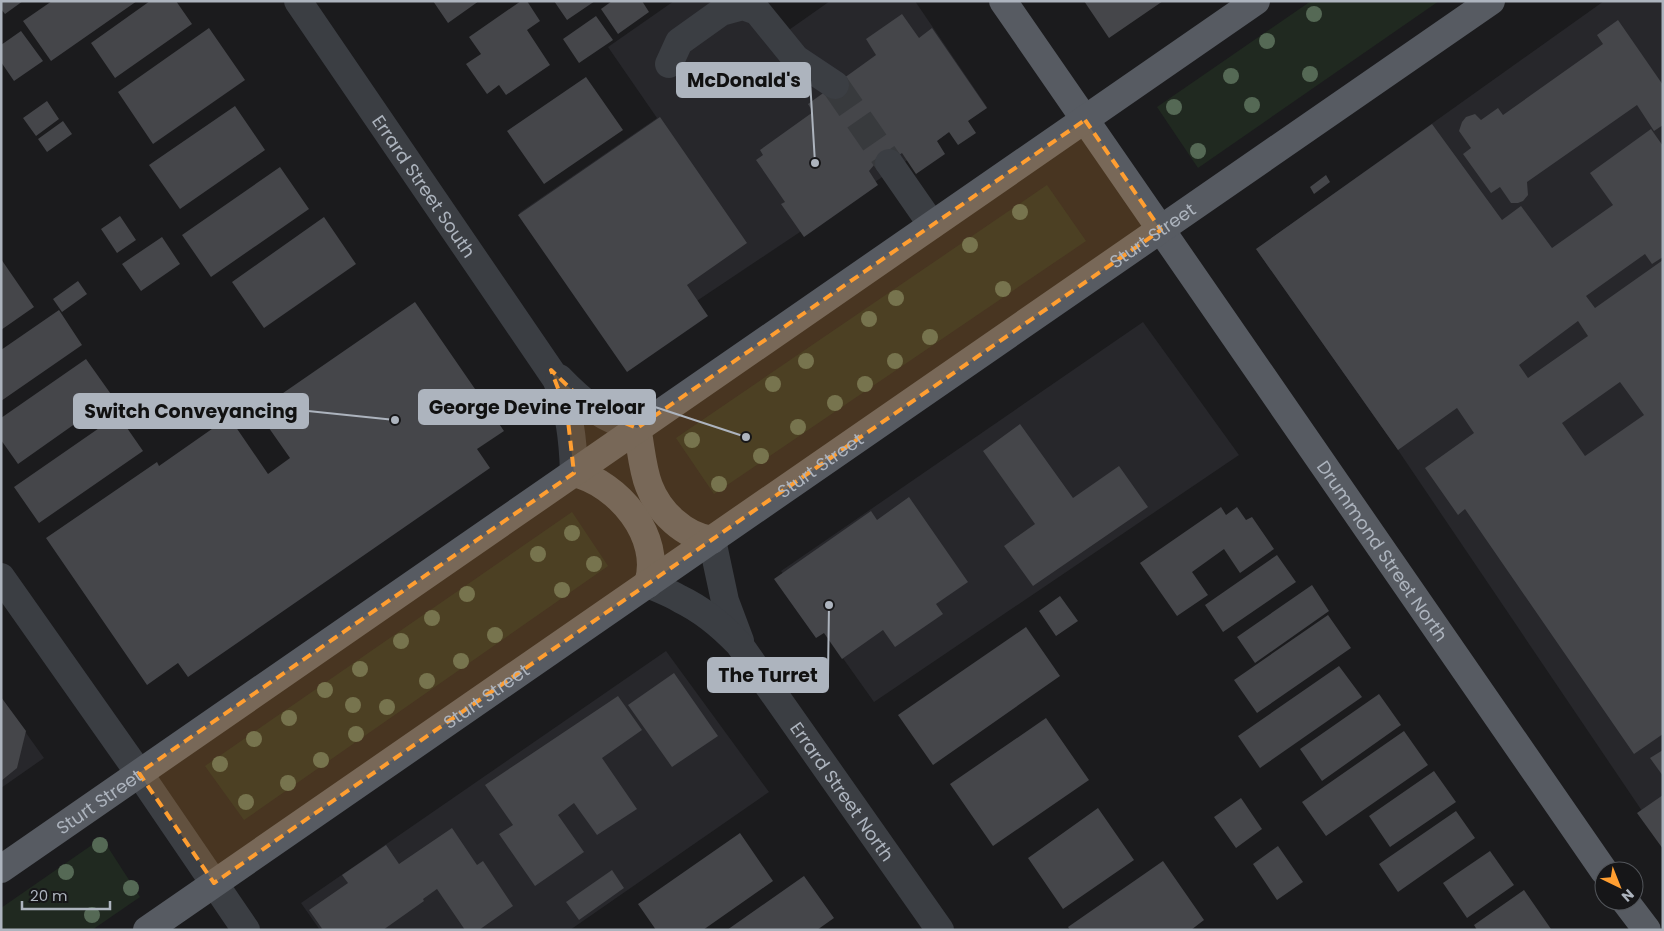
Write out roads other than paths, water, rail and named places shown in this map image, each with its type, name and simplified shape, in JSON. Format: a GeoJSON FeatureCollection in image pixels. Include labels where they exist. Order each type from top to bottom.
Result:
{"type":"FeatureCollection","features":[{"type":"Feature","properties":{"kind":"main road","name":"Drummond Street North"},"geometry":{"type":"LineString","coordinates":[[1003,1],[1278,402],[1597,861]]}},
{"type":"Feature","properties":{"kind":"main road","name":"Sturt Street"},"geometry":{"type":"LineString","coordinates":[[1,869],[1256,1]]}},
{"type":"Feature","properties":{"kind":"main road","name":"Sturt Street"},"geometry":{"type":"LineString","coordinates":[[147,930],[1491,1]]}},
{"type":"Feature","properties":{"kind":"main road"},"geometry":{"type":"LineString","coordinates":[[638,428],[646,477],[652,492],[664,509],[683,528],[699,538],[712,540]]}},
{"type":"Feature","properties":{"kind":"main road"},"geometry":{"type":"LineString","coordinates":[[574,473],[596,481],[613,492],[634,517],[644,534],[650,551],[652,572],[648,584]]}},
{"type":"Feature","properties":{"kind":"main road"},"geometry":{"type":"LineString","coordinates":[[1632,911],[1644,928]]}},
{"type":"Feature","properties":{"kind":"street","name":"Errard Street South"},"geometry":{"type":"LineString","coordinates":[[298,1],[551,370],[561,389],[567,412],[572,441],[574,473]]}},
{"type":"Feature","properties":{"kind":"street"},"geometry":{"type":"LineString","coordinates":[[706,1],[668,28],[662,48],[669,64],[679,42],[722,12],[743,6],[755,6],[796,58],[835,85]]}},
{"type":"Feature","properties":{"kind":"street"},"geometry":{"type":"LineString","coordinates":[[889,163],[932,225]]}},
{"type":"Feature","properties":{"kind":"street","name":"Errard Street South"},"geometry":{"type":"LineString","coordinates":[[551,370],[576,396],[592,409],[619,423],[638,428]]}},
{"type":"Feature","properties":{"kind":"street","name":"Errard Street North"},"geometry":{"type":"LineString","coordinates":[[712,540],[729,615],[739,640],[940,930]]}},
{"type":"Feature","properties":{"kind":"street"},"geometry":{"type":"LineString","coordinates":[[1,577],[140,773],[246,930]]}},
{"type":"Feature","properties":{"kind":"street","name":"Errard Street North"},"geometry":{"type":"LineString","coordinates":[[648,584],[682,600],[717,622],[747,653]]}},
{"type":"Feature","properties":{"kind":"tunnel"},"geometry":{"type":"LineString","coordinates":[[835,85],[889,163]]}},
{"type":"Feature","properties":{"kind":"place","name":"McDonald's"},"geometry":{"type":"Point","coordinates":[815,163]}},
{"type":"Feature","properties":{"kind":"place","name":"Switch Conveyancing"},"geometry":{"type":"Point","coordinates":[395,420]}},
{"type":"Feature","properties":{"kind":"place","name":"George Devine Treloar"},"geometry":{"type":"Point","coordinates":[746,437]}},
{"type":"Feature","properties":{"kind":"place","name":"The Turret"},"geometry":{"type":"Point","coordinates":[829,605]}}]}
